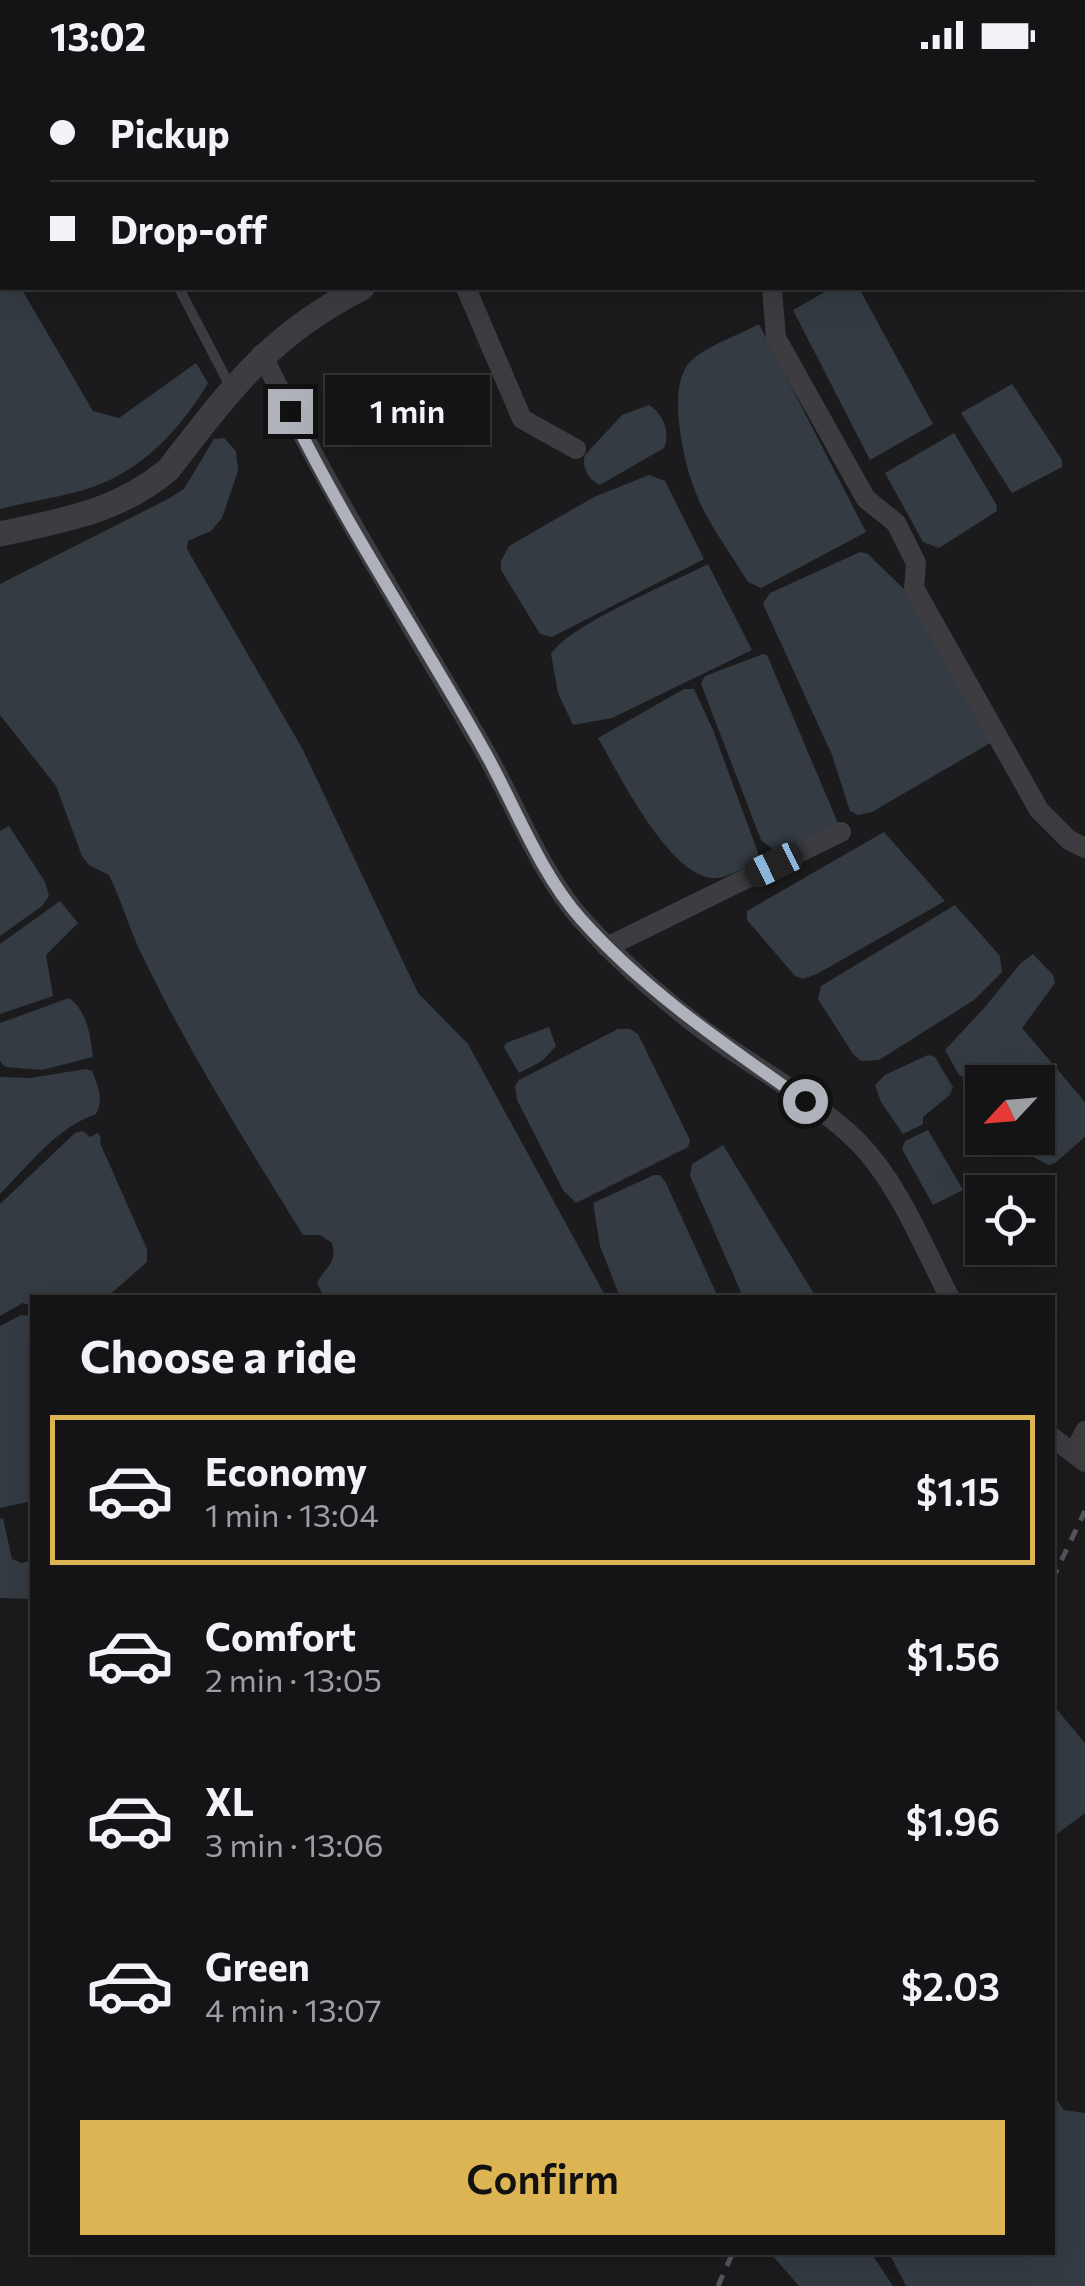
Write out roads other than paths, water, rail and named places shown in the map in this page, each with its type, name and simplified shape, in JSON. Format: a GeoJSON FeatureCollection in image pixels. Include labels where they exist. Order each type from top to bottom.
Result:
{"type":"FeatureCollection","features":[{"type":"Feature","properties":{"kind":"street"},"geometry":{"type":"LineString","coordinates":[[0,534],[104,510],[150,485],[168,470],[262,354],[296,326],[356,290]]}},
{"type":"Feature","properties":{"kind":"street"},"geometry":{"type":"LineString","coordinates":[[467,290],[522,419],[576,450]]}},
{"type":"Feature","properties":{"kind":"street"},"geometry":{"type":"LineString","coordinates":[[772,290],[776,338],[866,500],[896,523],[916,563],[914,588],[1039,810],[1069,840],[1085,848]]}},
{"type":"Feature","properties":{"kind":"street"},"geometry":{"type":"LineString","coordinates":[[262,354],[313,456],[485,752],[557,886],[578,916],[608,947],[713,1037],[836,1122],[860,1145],[886,1178],[948,1295]]}},
{"type":"Feature","properties":{"kind":"street"},"geometry":{"type":"LineString","coordinates":[[608,947],[841,832]]}},
{"type":"Feature","properties":{"kind":"street"},"geometry":{"type":"LineString","coordinates":[[1055,1439],[1080,1458],[1085,1431]]}},
{"type":"Feature","properties":{"kind":"lane"},"geometry":{"type":"LineString","coordinates":[[179,290],[234,386]]}},
{"type":"Feature","properties":{"kind":"railway"},"geometry":{"type":"LineString","coordinates":[[1055,1574],[1085,1511]]}},
{"type":"Feature","properties":{"kind":"railway"},"geometry":{"type":"LineString","coordinates":[[718,2286],[732,2255]]}}]}
